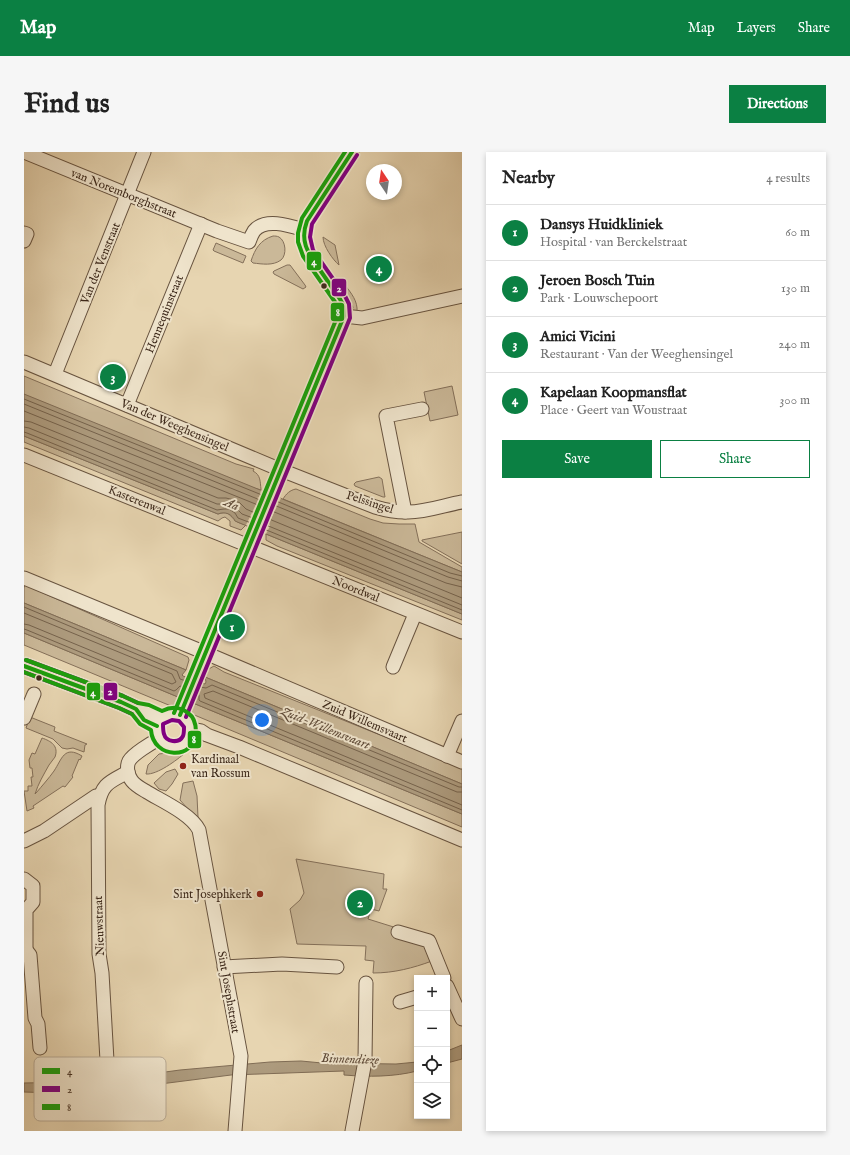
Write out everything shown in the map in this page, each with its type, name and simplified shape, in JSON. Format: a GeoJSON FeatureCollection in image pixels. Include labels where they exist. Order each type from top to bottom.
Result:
{"type":"FeatureCollection","features":[{"type":"Feature","properties":{"kind":"street","name":"van Noremborghstraat"},"geometry":{"type":"LineString","coordinates":[[24,152],[248,242],[254,231],[262,225],[279,224],[304,230]]}},
{"type":"Feature","properties":{"kind":"street","name":"Van der Venstraat"},"geometry":{"type":"LineString","coordinates":[[55,374],[144,152]]}},
{"type":"Feature","properties":{"kind":"street"},"geometry":{"type":"LineString","coordinates":[[180,715],[344,316],[344,306],[308,253],[303,237],[309,218],[352,152]]}},
{"type":"Feature","properties":{"kind":"street","name":"Hennequinstraat"},"geometry":{"type":"LineString","coordinates":[[127,405],[201,224]]}},
{"type":"Feature","properties":{"kind":"street"},"geometry":{"type":"LineString","coordinates":[[24,233],[27,234],[24,241]]}},
{"type":"Feature","properties":{"kind":"street"},"geometry":{"type":"LineString","coordinates":[[344,316],[362,318],[462,296]]}},
{"type":"Feature","properties":{"kind":"street","name":"Van der Weeghensingel"},"geometry":{"type":"LineString","coordinates":[[24,362],[281,470]]}},
{"type":"Feature","properties":{"kind":"street"},"geometry":{"type":"LineString","coordinates":[[405,512],[386,416],[422,409]]}},
{"type":"Feature","properties":{"kind":"street","name":"Kasterenwal"},"geometry":{"type":"LineString","coordinates":[[24,454],[250,546]]}},
{"type":"Feature","properties":{"kind":"street","name":"Pelssingel"},"geometry":{"type":"LineString","coordinates":[[281,470],[375,507],[387,510],[414,512],[462,502]]}},
{"type":"Feature","properties":{"kind":"street","name":"Noordwal"},"geometry":{"type":"LineString","coordinates":[[250,546],[462,632]]}},
{"type":"Feature","properties":{"kind":"street","name":"Zuid Willemsvaart"},"geometry":{"type":"LineString","coordinates":[[24,578],[462,762]]}},
{"type":"Feature","properties":{"kind":"street"},"geometry":{"type":"LineString","coordinates":[[393,667],[415,614]]}},
{"type":"Feature","properties":{"kind":"street"},"geometry":{"type":"LineString","coordinates":[[24,666],[136,709],[147,711],[159,728],[162,743],[172,748],[178,747],[187,741],[190,732],[187,720],[180,715],[170,714],[159,728],[148,745],[130,760],[128,764],[128,772],[106,784],[100,796],[96,796],[44,831],[24,841]]}},
{"type":"Feature","properties":{"kind":"street"},"geometry":{"type":"LineString","coordinates":[[24,718],[34,694]]}},
{"type":"Feature","properties":{"kind":"street"},"geometry":{"type":"LineString","coordinates":[[447,756],[462,720]]}},
{"type":"Feature","properties":{"kind":"street"},"geometry":{"type":"LineString","coordinates":[[190,732],[201,731],[207,735],[239,746],[462,840]]}},
{"type":"Feature","properties":{"kind":"street","name":"Sint Josephstraat"},"geometry":{"type":"LineString","coordinates":[[128,772],[134,784],[185,815],[193,821],[199,830],[240,1056],[235,1131]]}},
{"type":"Feature","properties":{"kind":"street","name":"Nieuwstraat"},"geometry":{"type":"LineString","coordinates":[[100,796],[98,805],[99,954],[102,973],[107,1057]]}},
{"type":"Feature","properties":{"kind":"street"},"geometry":{"type":"LineString","coordinates":[[24,880],[33,886],[33,902],[26,910],[25,951],[30,955],[35,1018],[38,1024],[40,1048]]}},
{"type":"Feature","properties":{"kind":"street"},"geometry":{"type":"LineString","coordinates":[[398,932],[429,940],[443,975]]}},
{"type":"Feature","properties":{"kind":"street"},"geometry":{"type":"LineString","coordinates":[[224,967],[282,964],[336,967]]}},
{"type":"Feature","properties":{"kind":"street"},"geometry":{"type":"LineString","coordinates":[[352,1131],[365,1061],[366,983]]}},
{"type":"Feature","properties":{"kind":"street"},"geometry":{"type":"LineString","coordinates":[[450,990],[458,999],[462,1019]]}},
{"type":"Feature","properties":{"kind":"street"},"geometry":{"type":"LineString","coordinates":[[400,1002],[414,998]]}},
{"type":"Feature","properties":{"kind":"shaded area"},"geometry":{"type":"Polygon","coordinates":[[[273,236],[279,237],[283,242],[285,252],[283,258],[278,262],[271,264],[253,263],[251,261],[254,253],[261,243],[273,236]]]}},
{"type":"Feature","properties":{"kind":"shaded area"},"geometry":{"type":"Polygon","coordinates":[[[323,237],[335,245],[339,265],[329,252],[323,241],[323,237]]]}},
{"type":"Feature","properties":{"kind":"shaded area"},"geometry":{"type":"Polygon","coordinates":[[[216,243],[246,256],[243,263],[214,251],[213,250],[216,243]]]}},
{"type":"Feature","properties":{"kind":"shaded area"},"geometry":{"type":"Polygon","coordinates":[[[290,265],[306,287],[303,289],[274,274],[274,271],[290,265]]]}},
{"type":"Feature","properties":{"kind":"shaded area"},"geometry":{"type":"Polygon","coordinates":[[[345,285],[352,294],[357,312],[352,310],[353,307],[339,288],[345,285]]]}},
{"type":"Feature","properties":{"kind":"shaded area"},"geometry":{"type":"Polygon","coordinates":[[[24,376],[236,464],[254,469],[253,471],[260,479],[261,490],[243,485],[24,395],[24,376]]]}},
{"type":"Feature","properties":{"kind":"shaded area"},"geometry":{"type":"Polygon","coordinates":[[[452,386],[458,415],[430,421],[424,392],[452,386]]]}},
{"type":"Feature","properties":{"kind":"shaded area"},"geometry":{"type":"Polygon","coordinates":[[[24,436],[218,514],[227,513],[237,522],[246,525],[241,530],[230,526],[230,521],[225,517],[218,521],[24,442],[24,436]]]}},
{"type":"Feature","properties":{"kind":"shaded area"},"geometry":{"type":"Polygon","coordinates":[[[379,477],[382,479],[385,497],[355,486],[354,484],[356,482],[379,477]]]}},
{"type":"Feature","properties":{"kind":"shaded area"},"geometry":{"type":"Polygon","coordinates":[[[296,489],[383,523],[415,524],[419,542],[462,567],[462,572],[283,499],[288,492],[296,489]]]}},
{"type":"Feature","properties":{"kind":"shaded area"},"geometry":{"type":"Polygon","coordinates":[[[462,532],[462,564],[422,541],[422,540],[462,532]]]}},
{"type":"Feature","properties":{"kind":"shaded area"},"geometry":{"type":"Polygon","coordinates":[[[266,534],[462,614],[462,620],[277,546],[266,540],[266,534]]]}},
{"type":"Feature","properties":{"kind":"shaded area"},"geometry":{"type":"Polygon","coordinates":[[[25,585],[188,657],[189,660],[186,670],[24,603],[25,585]]]}},
{"type":"Feature","properties":{"kind":"shaded area"},"geometry":{"type":"Polygon","coordinates":[[[24,633],[178,697],[175,704],[171,706],[24,645],[24,633]]]}},
{"type":"Feature","properties":{"kind":"shaded area"},"geometry":{"type":"Polygon","coordinates":[[[214,666],[224,672],[462,768],[462,784],[205,677],[207,670],[214,666]]]}},
{"type":"Feature","properties":{"kind":"shaded area"},"geometry":{"type":"Polygon","coordinates":[[[193,703],[462,814],[462,827],[192,714],[191,709],[193,703]]]}},
{"type":"Feature","properties":{"kind":"shaded area"},"geometry":{"type":"Polygon","coordinates":[[[30,717],[55,727],[54,731],[87,744],[85,745],[84,752],[73,748],[62,748],[53,739],[26,728],[30,717]]]}},
{"type":"Feature","properties":{"kind":"shaded area"},"geometry":{"type":"Polygon","coordinates":[[[42,738],[53,744],[56,753],[41,779],[35,794],[52,774],[64,755],[71,752],[82,756],[80,760],[79,759],[72,776],[73,777],[65,787],[63,786],[33,806],[34,808],[27,811],[24,791],[28,791],[28,786],[32,786],[31,777],[33,777],[29,760],[32,753],[35,754],[42,738]]]}},
{"type":"Feature","properties":{"kind":"shaded area"},"geometry":{"type":"Polygon","coordinates":[[[182,751],[185,753],[167,766],[151,774],[146,774],[148,765],[159,754],[182,751]]]}},
{"type":"Feature","properties":{"kind":"shaded area"},"geometry":{"type":"Polygon","coordinates":[[[175,769],[178,774],[172,784],[166,791],[159,789],[154,783],[166,772],[175,769]]]}},
{"type":"Feature","properties":{"kind":"shaded area"},"geometry":{"type":"Polygon","coordinates":[[[193,781],[197,796],[198,817],[180,800],[183,783],[193,781]]]}},
{"type":"Feature","properties":{"kind":"shaded area"},"geometry":{"type":"Polygon","coordinates":[[[296,859],[384,874],[383,889],[387,889],[379,911],[371,909],[368,919],[416,934],[421,938],[432,961],[403,970],[373,973],[374,961],[365,960],[366,946],[297,944],[290,909],[300,900],[304,893],[296,859]]]}},
{"type":"Feature","properties":{"kind":"water","name":"Aa"},"geometry":{"type":"Polygon","coordinates":[[[24,394],[462,572],[462,614],[235,521],[228,514],[218,514],[24,436],[24,394]]]}},
{"type":"Feature","properties":{"kind":"water"},"geometry":{"type":"Polygon","coordinates":[[[24,603],[186,670],[182,675],[183,676],[205,684],[205,677],[462,784],[462,814],[193,703],[195,696],[181,690],[178,697],[24,633],[24,603]]]}},
{"type":"Feature","properties":{"kind":"water"},"geometry":{"type":"Polygon","coordinates":[[[462,1045],[462,1059],[450,1062],[450,1050],[462,1045]]]}},
{"type":"Feature","properties":{"kind":"water"},"geometry":{"type":"Polygon","coordinates":[[[301,1061],[322,1063],[396,1064],[414,1062],[414,1072],[381,1076],[344,1075],[344,1071],[231,1075],[166,1083],[166,1072],[270,1062],[301,1061]]]}},
{"type":"Feature","properties":{"kind":"water"},"geometry":{"type":"Polygon","coordinates":[[[24,1083],[34,1083],[34,1092],[24,1092],[24,1083]]]}},
{"type":"Feature","properties":{"kind":"pier"},"geometry":{"type":"Polygon","coordinates":[[[261,490],[281,498],[269,523],[270,526],[266,534],[246,525],[261,490]]]}},
{"type":"Feature","properties":{"kind":"transit line","name":"8"},"geometry":{"type":"LineString","coordinates":[[174,713],[338,315],[335,302],[303,256],[298,242],[298,233],[302,218],[345,152]]}},
{"type":"Feature","properties":{"kind":"transit line","name":"4"},"geometry":{"type":"LineString","coordinates":[[180,715],[344,316],[343,305],[309,253],[306,247],[304,235],[307,221],[352,152]]}},
{"type":"Feature","properties":{"kind":"transit line","name":"2"},"geometry":{"type":"LineString","coordinates":[[186,717],[350,318],[349,304],[313,250],[310,237],[312,224],[357,155]]}},
{"type":"Feature","properties":{"kind":"transit line","name":"2"},"geometry":{"type":"LineString","coordinates":[[26,660],[138,703]]}},
{"type":"Feature","properties":{"kind":"transit line","name":"8"},"geometry":{"type":"LineString","coordinates":[[24,672],[132,714],[140,724],[151,730],[153,740],[159,747],[166,751],[174,753],[182,752],[189,748],[194,741],[196,726],[192,717],[182,709],[172,708],[162,711],[26,660]]}},
{"type":"Feature","properties":{"kind":"transit line","name":"4"},"geometry":{"type":"LineString","coordinates":[[24,666],[121,702],[136,709],[144,720],[157,726]]}},
{"type":"Feature","properties":{"kind":"transit line","name":"2"},"geometry":{"type":"LineString","coordinates":[[24,672],[132,714]]}},
{"type":"Feature","properties":{"kind":"transit line","name":"2"},"geometry":{"type":"LineString","coordinates":[[172,720],[179,721],[184,727],[183,736],[181,739],[176,741],[167,739],[163,732],[163,724],[172,720]]}},
{"type":"Feature","properties":{"kind":"place","name":"Kapelaan Koopmansflat"},"geometry":{"type":"Point","coordinates":[379,269]}},
{"type":"Feature","properties":{"kind":"place","name":"Amici Vicini"},"geometry":{"type":"Point","coordinates":[113,377]}},
{"type":"Feature","properties":{"kind":"place","name":"Dansys Huidkliniek"},"geometry":{"type":"Point","coordinates":[232,627]}},
{"type":"Feature","properties":{"kind":"place","name":"Kardinaal van Rossum"},"geometry":{"type":"Point","coordinates":[183,766]}},
{"type":"Feature","properties":{"kind":"place","name":"Sint Josephkerk"},"geometry":{"type":"Point","coordinates":[260,894]}},
{"type":"Feature","properties":{"kind":"place","name":"Jeroen Bosch Tuin"},"geometry":{"type":"Point","coordinates":[360,903]}},
{"type":"Feature","properties":{"kind":"water label","name":"Zuid-Willemsvaart"},"geometry":{"type":"Point","coordinates":[326,727]}},
{"type":"Feature","properties":{"kind":"water label","name":"Binnendieze"},"geometry":{"type":"Point","coordinates":[350,1058]}}]}
